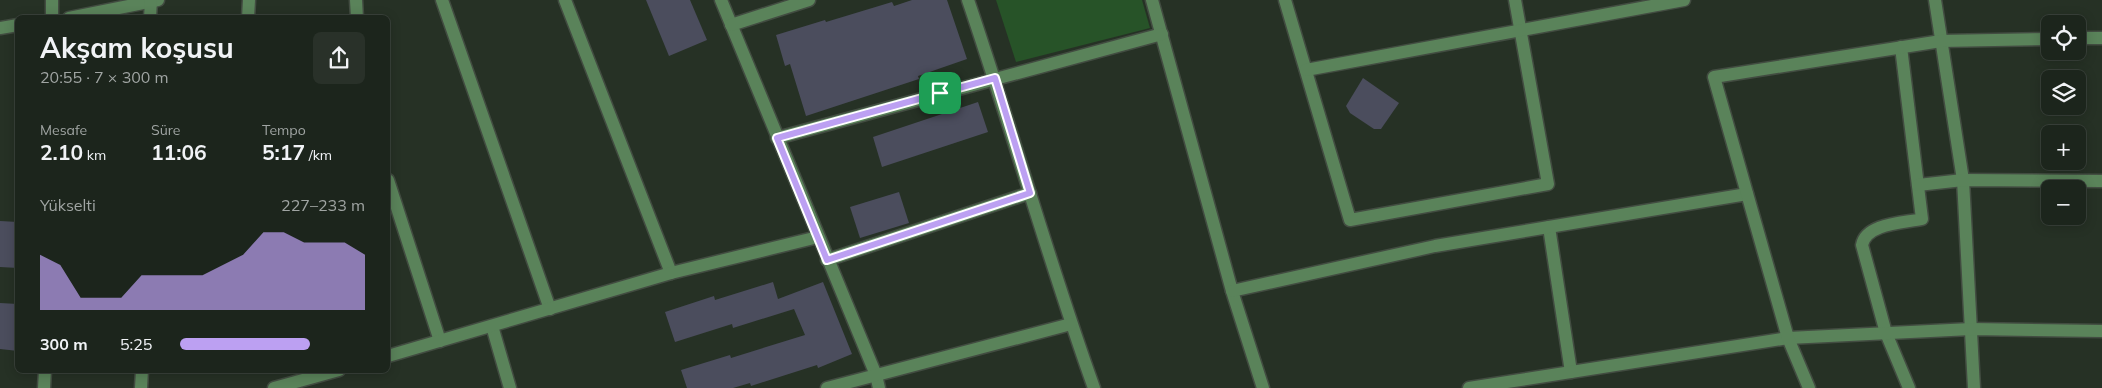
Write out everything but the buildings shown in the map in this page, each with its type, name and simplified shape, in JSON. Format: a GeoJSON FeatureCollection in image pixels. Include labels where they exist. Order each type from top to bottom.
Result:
{"type":"FeatureCollection","features":[{"type":"Feature","properties":{"kind":"street"},"geometry":{"type":"LineString","coordinates":[[52,0],[52,15]]}},
{"type":"Feature","properties":{"kind":"street"},"geometry":{"type":"LineString","coordinates":[[248,15],[249,0]]}},
{"type":"Feature","properties":{"kind":"street"},"geometry":{"type":"LineString","coordinates":[[356,0],[358,15]]}},
{"type":"Feature","properties":{"kind":"street"},"geometry":{"type":"LineString","coordinates":[[442,0],[550,309]]}},
{"type":"Feature","properties":{"kind":"street"},"geometry":{"type":"LineString","coordinates":[[565,0],[671,274]]}},
{"type":"Feature","properties":{"kind":"street"},"geometry":{"type":"LineString","coordinates":[[721,0],[876,375],[879,388]]}},
{"type":"Feature","properties":{"kind":"street"},"geometry":{"type":"LineString","coordinates":[[731,25],[809,0]]}},
{"type":"Feature","properties":{"kind":"street"},"geometry":{"type":"LineString","coordinates":[[968,0],[995,78],[1071,324],[1094,388]]}},
{"type":"Feature","properties":{"kind":"street"},"geometry":{"type":"LineString","coordinates":[[1152,0],[1232,291],[1263,388]]}},
{"type":"Feature","properties":{"kind":"street"},"geometry":{"type":"LineString","coordinates":[[1285,0],[1350,220],[1548,184],[1514,0]]}},
{"type":"Feature","properties":{"kind":"street"},"geometry":{"type":"LineString","coordinates":[[1306,70],[1684,0]]}},
{"type":"Feature","properties":{"kind":"street"},"geometry":{"type":"LineString","coordinates":[[1935,0],[1963,180],[1974,388]]}},
{"type":"Feature","properties":{"kind":"street"},"geometry":{"type":"LineString","coordinates":[[84,15],[153,1],[151,15]]}},
{"type":"Feature","properties":{"kind":"street"},"geometry":{"type":"LineString","coordinates":[[0,28],[15,26]]}},
{"type":"Feature","properties":{"kind":"street"},"geometry":{"type":"LineString","coordinates":[[777,138],[1162,34]]}},
{"type":"Feature","properties":{"kind":"street"},"geometry":{"type":"LineString","coordinates":[[1809,388],[1788,338],[1714,77],[1941,40],[2041,38]]}},
{"type":"Feature","properties":{"kind":"street"},"geometry":{"type":"LineString","coordinates":[[2086,38],[2102,38]]}},
{"type":"Feature","properties":{"kind":"street"},"geometry":{"type":"LineString","coordinates":[[1901,47],[1922,219],[1874,229],[1868,232],[1862,241],[1862,250],[1886,333],[1909,388]]}},
{"type":"Feature","properties":{"kind":"street"},"geometry":{"type":"LineString","coordinates":[[1918,185],[1963,180],[2102,182]]}},
{"type":"Feature","properties":{"kind":"street"},"geometry":{"type":"LineString","coordinates":[[390,186],[440,341]]}},
{"type":"Feature","properties":{"kind":"street"},"geometry":{"type":"LineString","coordinates":[[827,260],[1030,193]]}},
{"type":"Feature","properties":{"kind":"street"},"geometry":{"type":"LineString","coordinates":[[1232,291],[1435,246],[1747,194]]}},
{"type":"Feature","properties":{"kind":"street"},"geometry":{"type":"LineString","coordinates":[[1549,227],[1571,372]]}},
{"type":"Feature","properties":{"kind":"street"},"geometry":{"type":"LineString","coordinates":[[390,355],[671,274],[818,237]]}},
{"type":"Feature","properties":{"kind":"street"},"geometry":{"type":"LineString","coordinates":[[827,388],[1071,324]]}},
{"type":"Feature","properties":{"kind":"street"},"geometry":{"type":"LineString","coordinates":[[492,326],[510,388]]}},
{"type":"Feature","properties":{"kind":"street"},"geometry":{"type":"LineString","coordinates":[[1469,388],[1788,338],[1971,329],[2102,330]]}},
{"type":"Feature","properties":{"kind":"street"},"geometry":{"type":"LineString","coordinates":[[44,388],[45,373]]}},
{"type":"Feature","properties":{"kind":"street"},"geometry":{"type":"LineString","coordinates":[[141,388],[142,373]]}},
{"type":"Feature","properties":{"kind":"street"},"geometry":{"type":"LineString","coordinates":[[274,388],[312,374]]}},
{"type":"Feature","properties":{"kind":"green space"},"geometry":{"type":"Polygon","coordinates":[[[996,0],[1142,0],[1150,28],[1016,62],[996,0]]]}},
{"type":"Feature","properties":{"kind":"route"},"geometry":{"type":"LineString","coordinates":[[995,78],[1030,193],[827,260],[777,138],[940,93],[995,78]]}}]}
